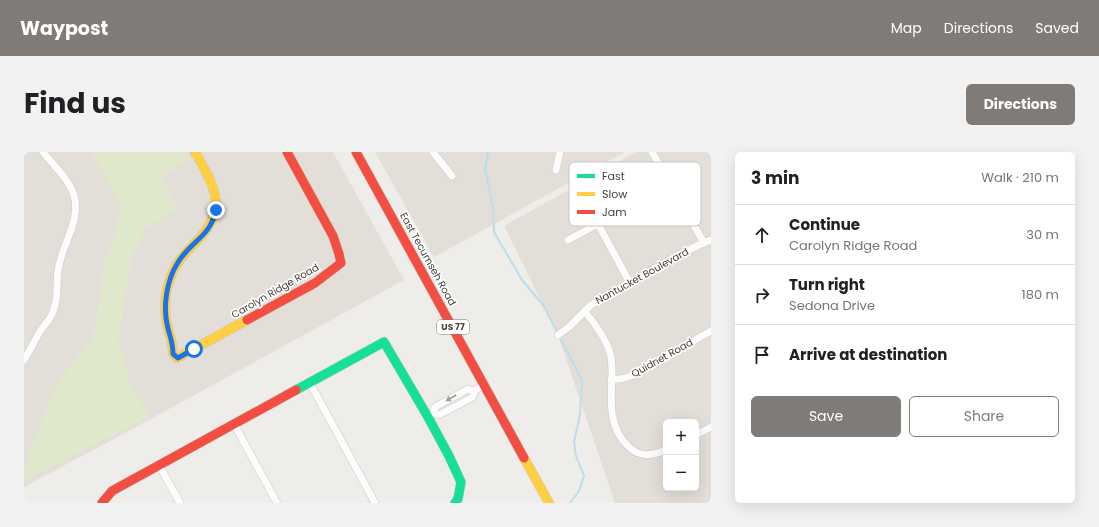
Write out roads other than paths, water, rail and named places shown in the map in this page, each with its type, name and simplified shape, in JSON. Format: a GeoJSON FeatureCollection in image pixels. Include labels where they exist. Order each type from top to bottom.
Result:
{"type":"FeatureCollection","features":[{"type":"Feature","properties":{"kind":"street"},"geometry":{"type":"LineString","coordinates":[[24,360],[27,347],[51,316],[55,306],[58,270],[75,220],[76,210],[73,193],[64,178],[43,152]]}},
{"type":"Feature","properties":{"kind":"street","name":"Carolyn Ridge Road"},"geometry":{"type":"LineString","coordinates":[[195,152],[213,185],[216,194],[217,206],[210,227],[187,250],[177,264],[170,279],[165,309],[173,344],[173,354],[178,358],[315,283],[341,263],[342,259],[333,236],[287,152]]}},
{"type":"Feature","properties":{"kind":"street","name":"East Tecumseh Road"},"geometry":{"type":"LineString","coordinates":[[356,152],[549,503]]}},
{"type":"Feature","properties":{"kind":"street"},"geometry":{"type":"LineString","coordinates":[[433,152],[452,176]]}},
{"type":"Feature","properties":{"kind":"street"},"geometry":{"type":"LineString","coordinates":[[556,170],[560,152]]}},
{"type":"Feature","properties":{"kind":"street"},"geometry":{"type":"LineString","coordinates":[[652,152],[658,162]]}},
{"type":"Feature","properties":{"kind":"street"},"geometry":{"type":"LineString","coordinates":[[568,240],[594,226]]}},
{"type":"Feature","properties":{"kind":"street"},"geometry":{"type":"LineString","coordinates":[[599,226],[630,282]]}},
{"type":"Feature","properties":{"kind":"street"},"geometry":{"type":"LineString","coordinates":[[694,226],[704,243]]}},
{"type":"Feature","properties":{"kind":"street","name":"Nantucket Boulevard"},"geometry":{"type":"LineString","coordinates":[[558,335],[569,327],[591,305],[684,252],[711,240]]}},
{"type":"Feature","properties":{"kind":"street"},"geometry":{"type":"LineString","coordinates":[[585,312],[594,321],[612,358],[612,413],[617,430],[625,443],[634,452],[650,455],[663,451]]}},
{"type":"Feature","properties":{"kind":"street","name":"Quidnet Road"},"geometry":{"type":"LineString","coordinates":[[612,379],[621,379],[631,376],[711,331]]}},
{"type":"Feature","properties":{"kind":"street"},"geometry":{"type":"LineString","coordinates":[[102,503],[112,491],[384,342],[430,416],[461,482],[458,499],[455,503]]}},
{"type":"Feature","properties":{"kind":"street"},"geometry":{"type":"LineString","coordinates":[[310,383],[375,503]]}},
{"type":"Feature","properties":{"kind":"street"},"geometry":{"type":"LineString","coordinates":[[430,416],[439,415],[473,397],[474,391],[484,385]]}},
{"type":"Feature","properties":{"kind":"street"},"geometry":{"type":"LineString","coordinates":[[234,424],[277,503]]}},
{"type":"Feature","properties":{"kind":"street"},"geometry":{"type":"LineString","coordinates":[[699,433],[711,426]]}},
{"type":"Feature","properties":{"kind":"street"},"geometry":{"type":"LineString","coordinates":[[159,465],[180,503]]}},
{"type":"Feature","properties":{"kind":"waterway"},"geometry":{"type":"LineString","coordinates":[[488,152],[485,169],[493,207],[494,232],[522,280],[543,305],[582,380],[580,415],[574,442],[576,456],[584,476],[579,491],[570,503]]}}]}
